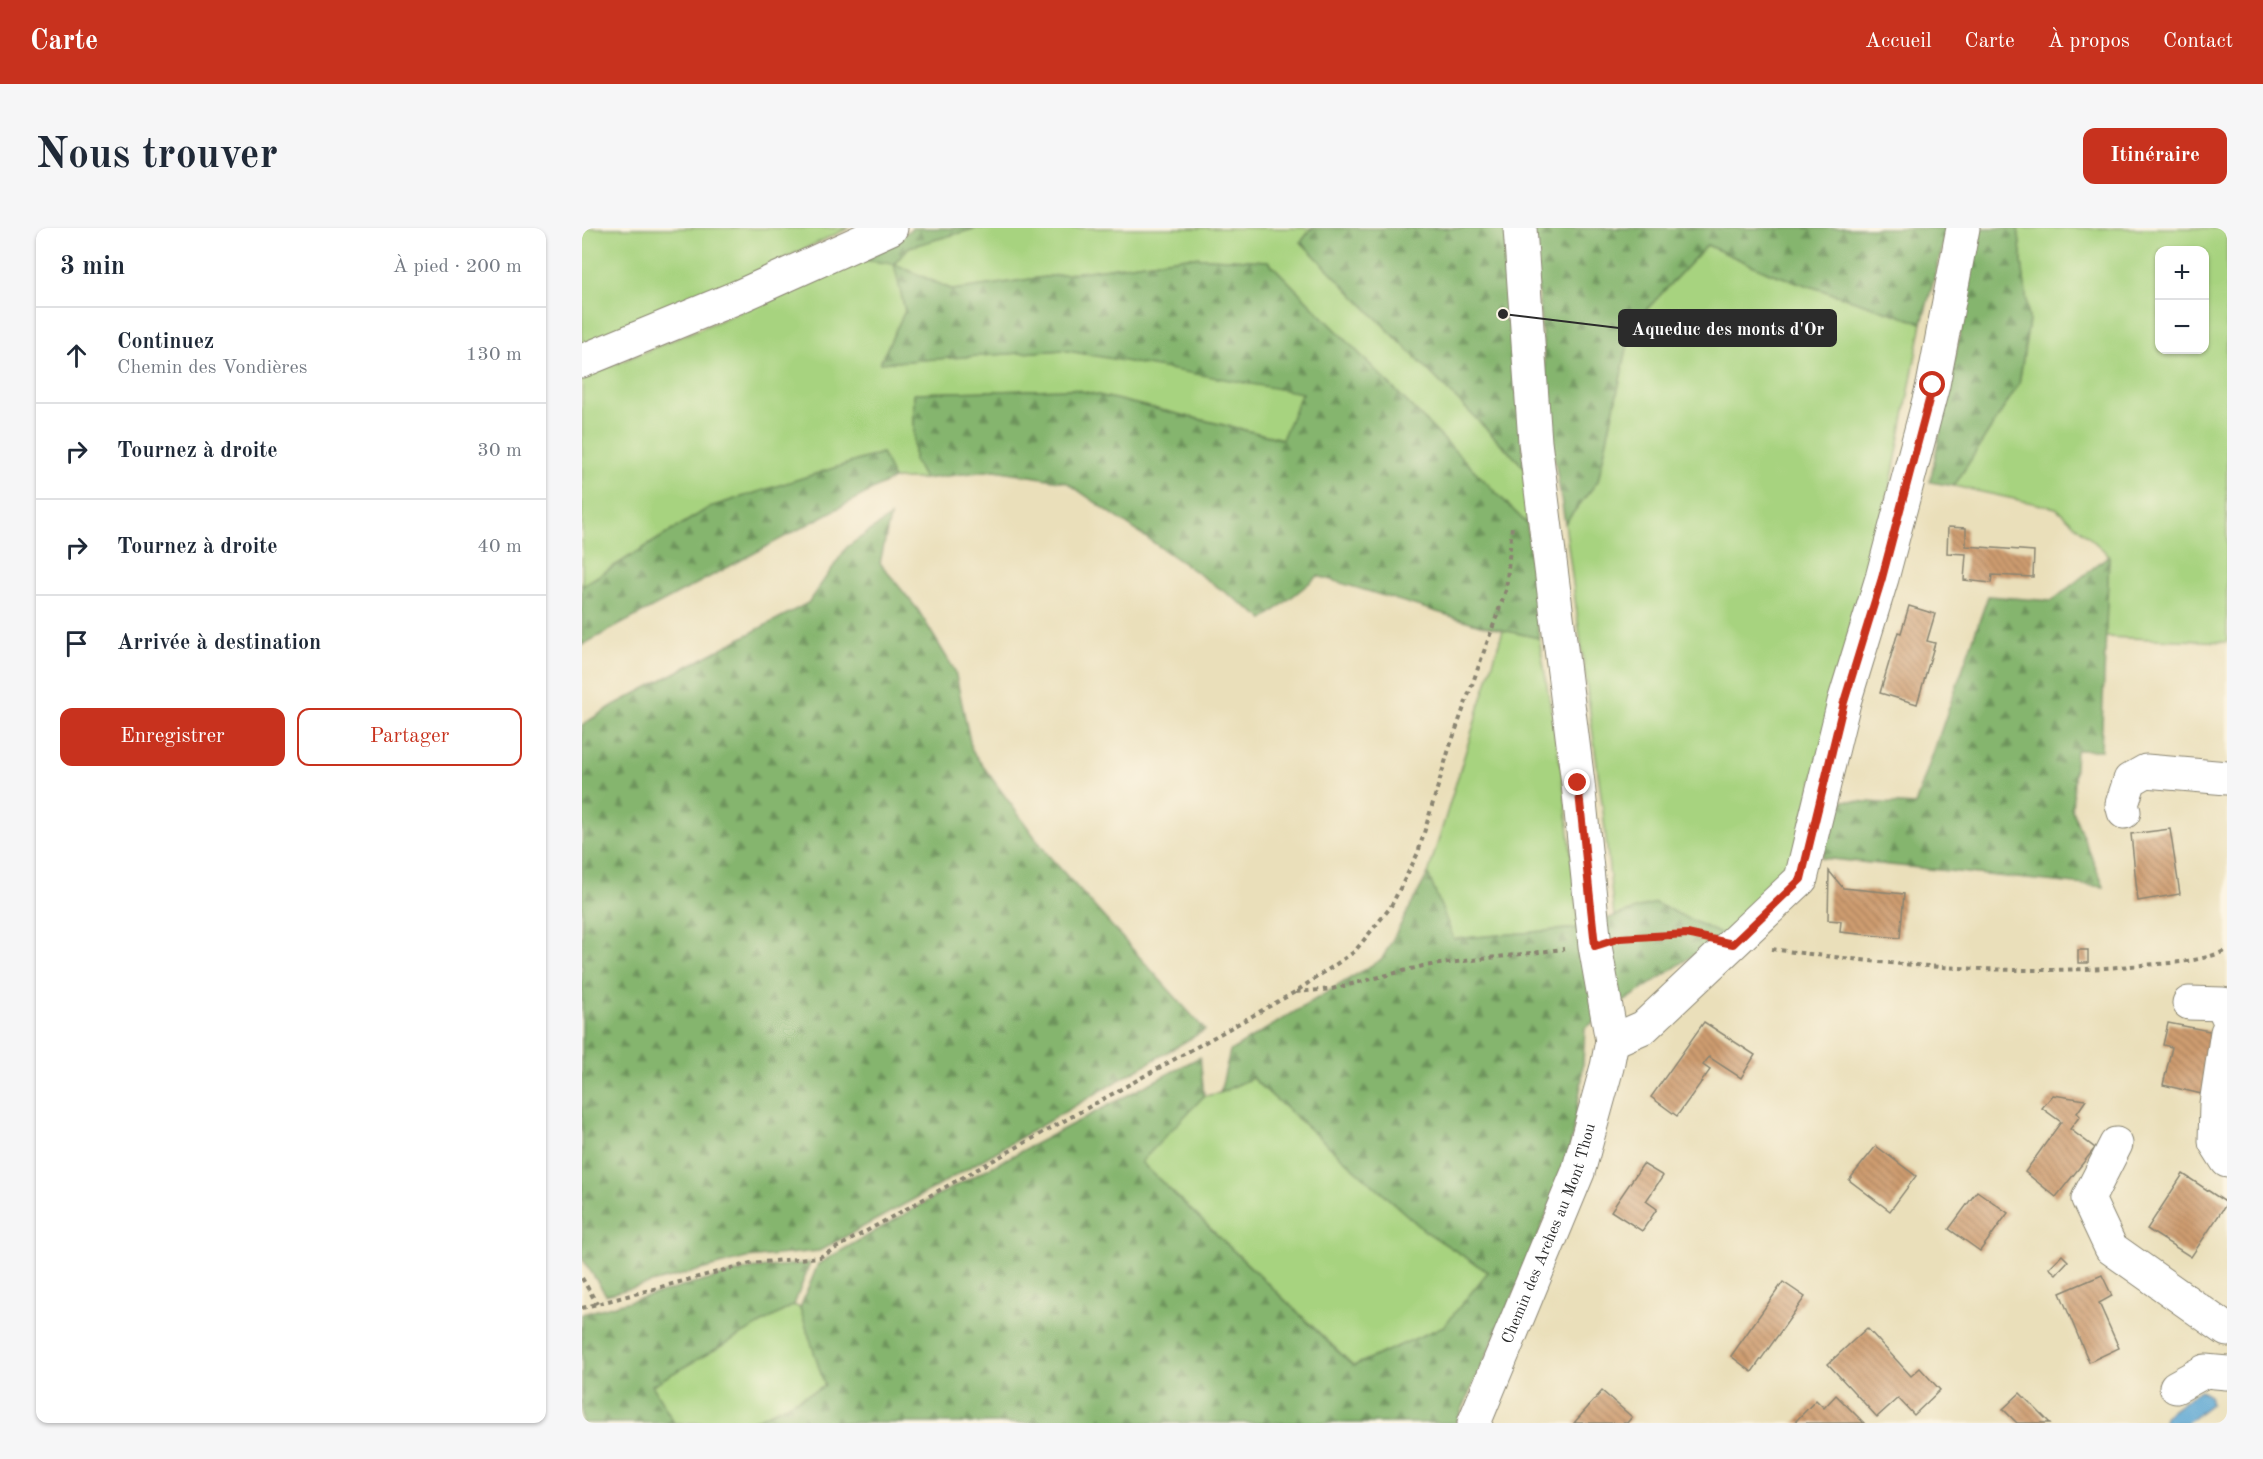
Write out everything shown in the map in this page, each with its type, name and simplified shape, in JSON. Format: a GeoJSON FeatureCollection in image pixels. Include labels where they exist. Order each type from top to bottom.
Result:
{"type":"FeatureCollection","features":[{"type":"Feature","properties":{"kind":"street"},"geometry":{"type":"LineString","coordinates":[[582,361],[740,297],[891,228]]}},
{"type":"Feature","properties":{"kind":"street"},"geometry":{"type":"LineString","coordinates":[[1520,228],[1535,442],[1578,783],[1595,946],[1612,1041],[1644,1027],[1801,879],[1844,702],[1882,578],[1933,385],[1963,228]]}},
{"type":"Feature","properties":{"kind":"street"},"geometry":{"type":"LineString","coordinates":[[2124,812],[2122,804],[2130,780],[2146,771],[2227,777]]}},
{"type":"Feature","properties":{"kind":"street"},"geometry":{"type":"LineString","coordinates":[[2189,1003],[2223,1004],[2227,1015]]}},
{"type":"Feature","properties":{"kind":"street"},"geometry":{"type":"LineString","coordinates":[[2227,1032],[2216,1104],[2215,1142],[2227,1161]]}},
{"type":"Feature","properties":{"kind":"street","name":"Chemin des Arches au Mont Thou"},"geometry":{"type":"LineString","coordinates":[[1474,1423],[1578,1172],[1612,1041]]}},
{"type":"Feature","properties":{"kind":"street"},"geometry":{"type":"LineString","coordinates":[[2116,1143],[2088,1199],[2091,1210],[2111,1248],[2227,1330]]}},
{"type":"Feature","properties":{"kind":"street"},"geometry":{"type":"LineString","coordinates":[[2176,1387],[2205,1371],[2227,1373]]}},
{"type":"Feature","properties":{"kind":"path"},"geometry":{"type":"LineString","coordinates":[[582,1308],[751,1263],[820,1257],[1294,992],[1354,952],[1390,908],[1419,853],[1449,749],[1506,590],[1513,514]]}},
{"type":"Feature","properties":{"kind":"path"},"geometry":{"type":"LineString","coordinates":[[1294,992],[1332,989],[1423,966],[1595,946],[1620,938],[1687,934],[1733,944],[1851,960],[1964,967],[2090,970],[2206,960],[2227,950]]}},
{"type":"Feature","properties":{"kind":"path"},"geometry":{"type":"LineString","coordinates":[[582,1278],[597,1304]]}},
{"type":"Feature","properties":{"kind":"green space"},"geometry":{"type":"Polygon","coordinates":[[[582,228],[849,228],[736,281],[582,345],[582,228]]]}},
{"type":"Feature","properties":{"kind":"green space"},"geometry":{"type":"Polygon","coordinates":[[[912,228],[977,228],[909,247],[894,264],[864,260],[896,242],[912,228]]]}},
{"type":"Feature","properties":{"kind":"green space"},"geometry":{"type":"Polygon","coordinates":[[[977,228],[1312,228],[1301,242],[1524,467],[1527,524],[1268,261],[1188,257],[953,290],[895,264],[905,311],[880,363],[1063,350],[1302,392],[1283,439],[1073,389],[914,393],[914,460],[924,479],[893,479],[882,453],[710,507],[582,586],[582,378],[864,260],[894,264],[909,247],[977,228]]]}},
{"type":"Feature","properties":{"kind":"green space"},"geometry":{"type":"Polygon","coordinates":[[[1312,228],[1506,228],[1524,467],[1301,242],[1312,228]]]}},
{"type":"Feature","properties":{"kind":"green space"},"geometry":{"type":"Polygon","coordinates":[[[1532,228],[1948,228],[1922,323],[1770,273],[1707,245],[1632,325],[1598,481],[1565,523],[1552,442],[1532,228]]]}},
{"type":"Feature","properties":{"kind":"green space"},"geometry":{"type":"Polygon","coordinates":[[[1977,228],[2018,228],[2029,320],[2019,384],[1954,486],[1930,482],[1962,323],[1977,228]]]}},
{"type":"Feature","properties":{"kind":"green space"},"geometry":{"type":"Polygon","coordinates":[[[2018,228],[2227,228],[2227,642],[2105,637],[2109,555],[2056,508],[1954,486],[2019,384],[2029,320],[2018,228]]]}},
{"type":"Feature","properties":{"kind":"green space"},"geometry":{"type":"Polygon","coordinates":[[[1707,245],[1770,273],[1922,323],[1892,478],[1790,869],[1723,935],[1655,903],[1614,916],[1603,810],[1565,523],[1598,481],[1632,325],[1707,245]]]}},
{"type":"Feature","properties":{"kind":"green space"},"geometry":{"type":"Polygon","coordinates":[[[1188,257],[1268,261],[1527,524],[1539,638],[1480,625],[1318,576],[1264,619],[1066,482],[995,470],[924,479],[914,460],[914,393],[1073,389],[1282,439],[1302,393],[1063,350],[880,363],[905,311],[894,264],[953,290],[1188,257]]]}},
{"type":"Feature","properties":{"kind":"green space"},"geometry":{"type":"Polygon","coordinates":[[[882,453],[893,479],[582,645],[582,586],[710,507],[882,453]]]}},
{"type":"Feature","properties":{"kind":"green space"},"geometry":{"type":"Polygon","coordinates":[[[890,517],[880,563],[918,610],[955,671],[972,751],[1048,855],[1205,1030],[934,1188],[819,1251],[746,1258],[606,1295],[582,1258],[582,725],[614,705],[808,603],[847,547],[890,517]]]}},
{"type":"Feature","properties":{"kind":"green space"},"geometry":{"type":"Polygon","coordinates":[[[2109,555],[2101,750],[2076,750],[2072,810],[2104,887],[1822,858],[1836,800],[1915,805],[1988,596],[2052,601],[2109,555]]]}},
{"type":"Feature","properties":{"kind":"green space"},"geometry":{"type":"Polygon","coordinates":[[[1503,630],[1539,638],[1564,786],[1579,928],[1453,939],[1428,874],[1503,630]]]}},
{"type":"Feature","properties":{"kind":"green space"},"geometry":{"type":"Polygon","coordinates":[[[1428,874],[1454,939],[1579,928],[1655,903],[1723,935],[1585,1028],[1582,1079],[1568,1160],[1525,1269],[1456,1423],[749,1423],[825,1386],[800,1308],[818,1264],[938,1195],[1200,1057],[1204,1096],[1141,1162],[1353,1366],[1444,1326],[1488,1272],[1425,1231],[1252,1078],[1220,1093],[1230,1051],[1382,959],[1428,874]]]}},
{"type":"Feature","properties":{"kind":"green space"},"geometry":{"type":"Polygon","coordinates":[[[1252,1078],[1425,1231],[1488,1272],[1444,1326],[1354,1366],[1140,1161],[1204,1096],[1220,1093],[1252,1078]]]}},
{"type":"Feature","properties":{"kind":"green space"},"geometry":{"type":"Polygon","coordinates":[[[810,1263],[794,1305],[652,1385],[674,1423],[582,1423],[582,1314],[749,1269],[810,1263]]]}},
{"type":"Feature","properties":{"kind":"green space"},"geometry":{"type":"Polygon","coordinates":[[[794,1305],[800,1308],[825,1386],[749,1423],[674,1423],[652,1385],[794,1305]]]}},
{"type":"Feature","properties":{"kind":"water"},"geometry":{"type":"Polygon","coordinates":[[[2200,1390],[2209,1395],[2211,1404],[2186,1423],[2164,1423],[2165,1416],[2200,1390]]]}},
{"type":"Feature","properties":{"kind":"building"},"geometry":{"type":"Polygon","coordinates":[[[1948,527],[1966,528],[1966,546],[2034,551],[2033,577],[1992,575],[1991,583],[1964,580],[1966,554],[1947,553],[1948,527]]]}},
{"type":"Feature","properties":{"kind":"building"},"geometry":{"type":"Polygon","coordinates":[[[1909,606],[1935,614],[1927,641],[1935,643],[1917,704],[1880,693],[1898,632],[1901,633],[1909,606]]]}},
{"type":"Feature","properties":{"kind":"building"},"geometry":{"type":"Polygon","coordinates":[[[2170,829],[2180,894],[2138,901],[2131,834],[2170,829]]]}},
{"type":"Feature","properties":{"kind":"building"},"geometry":{"type":"Polygon","coordinates":[[[1829,871],[1843,888],[1904,894],[1900,938],[1840,932],[1841,921],[1828,920],[1829,871]]]}},
{"type":"Feature","properties":{"kind":"building"},"geometry":{"type":"Polygon","coordinates":[[[2078,950],[2088,950],[2088,963],[2078,963],[2078,950]]]}},
{"type":"Feature","properties":{"kind":"building"},"geometry":{"type":"Polygon","coordinates":[[[1704,1022],[1755,1055],[1741,1078],[1709,1057],[1703,1065],[1710,1070],[1677,1116],[1651,1097],[1704,1022]]]}},
{"type":"Feature","properties":{"kind":"building"},"geometry":{"type":"Polygon","coordinates":[[[2168,1023],[2220,1033],[2206,1095],[2163,1085],[2172,1047],[2163,1045],[2168,1023]]]}},
{"type":"Feature","properties":{"kind":"building"},"geometry":{"type":"Polygon","coordinates":[[[2053,1095],[2086,1100],[2077,1113],[2080,1116],[2070,1129],[2095,1148],[2056,1197],[2025,1172],[2061,1122],[2042,1108],[2053,1095]]]}},
{"type":"Feature","properties":{"kind":"building"},"geometry":{"type":"Polygon","coordinates":[[[1876,1146],[1916,1176],[1890,1211],[1849,1180],[1876,1146]]]}},
{"type":"Feature","properties":{"kind":"building"},"geometry":{"type":"Polygon","coordinates":[[[1643,1164],[1663,1176],[1646,1201],[1657,1209],[1642,1231],[1611,1211],[1643,1164]]]}},
{"type":"Feature","properties":{"kind":"building"},"geometry":{"type":"Polygon","coordinates":[[[2183,1174],[2227,1203],[2191,1257],[2147,1229],[2183,1174]]]}},
{"type":"Feature","properties":{"kind":"building"},"geometry":{"type":"Polygon","coordinates":[[[1977,1191],[2008,1213],[1980,1251],[1949,1229],[1977,1191]]]}},
{"type":"Feature","properties":{"kind":"building"},"geometry":{"type":"Polygon","coordinates":[[[2062,1255],[2068,1261],[2056,1274],[2049,1268],[2062,1255]]]}},
{"type":"Feature","properties":{"kind":"building"},"geometry":{"type":"Polygon","coordinates":[[[2102,1275],[2112,1296],[2099,1303],[2119,1348],[2089,1362],[2060,1293],[2102,1275]]]}},
{"type":"Feature","properties":{"kind":"building"},"geometry":{"type":"Polygon","coordinates":[[[1783,1282],[1805,1297],[1752,1372],[1731,1356],[1783,1282]]]}},
{"type":"Feature","properties":{"kind":"building"},"geometry":{"type":"Polygon","coordinates":[[[1867,1328],[1911,1376],[1920,1368],[1940,1390],[1914,1415],[1898,1398],[1877,1417],[1828,1364],[1867,1328]]]}},
{"type":"Feature","properties":{"kind":"building"},"geometry":{"type":"Polygon","coordinates":[[[1602,1391],[1632,1417],[1627,1423],[1574,1423],[1602,1391]]]}},
{"type":"Feature","properties":{"kind":"building"},"geometry":{"type":"Polygon","coordinates":[[[2020,1393],[2050,1423],[2017,1423],[2003,1409],[2020,1393]]]}},
{"type":"Feature","properties":{"kind":"building"},"geometry":{"type":"Polygon","coordinates":[[[1836,1395],[1864,1423],[1794,1423],[1816,1400],[1824,1408],[1836,1395]]]}},
{"type":"Feature","properties":{"kind":"place","name":"Aqueduc des monts d'Or"},"geometry":{"type":"Point","coordinates":[1503,314]}},
{"type":"Feature","properties":{"kind":"route"},"geometry":{"type":"LineString","coordinates":[[1578,783],[1595,946],[1620,938],[1687,934],[1733,944],[1801,879],[1844,702],[1882,578],[1933,385]]}}]}
